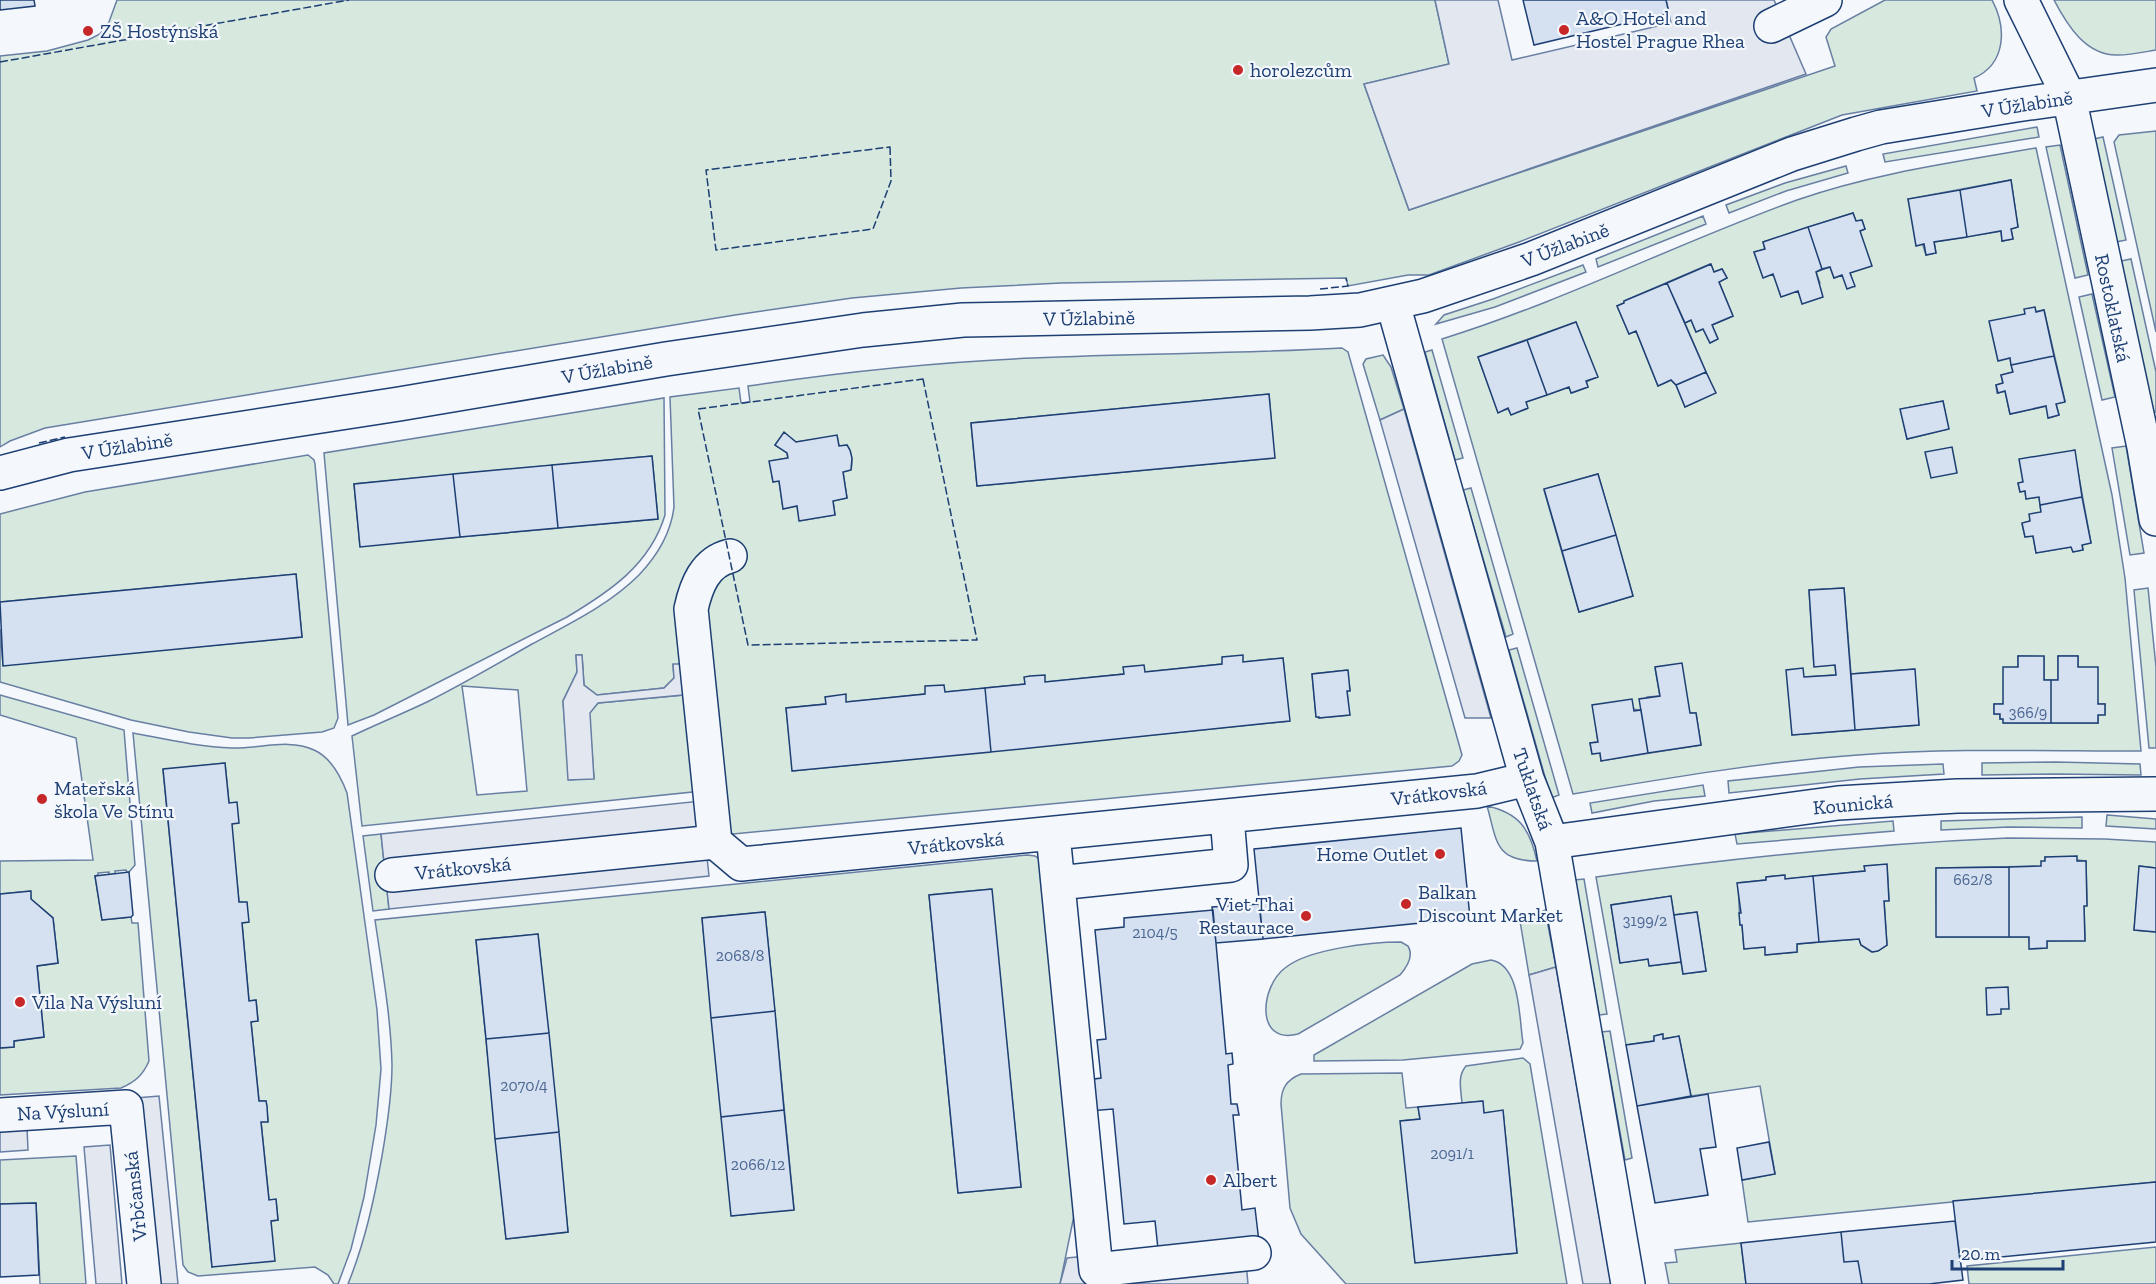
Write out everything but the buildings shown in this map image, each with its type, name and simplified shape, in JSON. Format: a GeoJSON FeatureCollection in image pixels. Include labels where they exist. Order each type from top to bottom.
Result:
{"type":"FeatureCollection","features":[{"type":"Feature","properties":{"kind":"street"},"geometry":{"type":"LineString","coordinates":[[1771,26],[1825,0]]}},
{"type":"Feature","properties":{"kind":"street","name":"Rostoklatská"},"geometry":{"type":"LineString","coordinates":[[2021,0],[2069,97],[2150,446],[2156,519]]}},
{"type":"Feature","properties":{"kind":"street","name":"V Úžlabině"},"geometry":{"type":"LineString","coordinates":[[0,473],[69,455],[399,404],[666,359],[863,330],[963,320],[1360,310],[1393,304],[1531,259],[1792,154],[1856,134],[2069,97],[2156,85]]}},
{"type":"Feature","properties":{"kind":"street","name":"Tuklatská"},"geometry":{"type":"LineString","coordinates":[[1393,304],[1527,779],[1552,842],[1628,1284]]}},
{"type":"Feature","properties":{"kind":"street"},"geometry":{"type":"LineString","coordinates":[[715,842],[691,609],[700,578],[713,565],[730,556]]}},
{"type":"Feature","properties":{"kind":"street","name":"Vrátkovská"},"geometry":{"type":"LineString","coordinates":[[392,875],[715,842],[741,864],[1478,791],[1527,779]]}},
{"type":"Feature","properties":{"kind":"street","name":"Kounická"},"geometry":{"type":"LineString","coordinates":[[1552,842],[1838,803],[1957,796],[2156,794]]}},
{"type":"Feature","properties":{"kind":"street"},"geometry":{"type":"LineString","coordinates":[[1058,883],[1232,865],[1227,817]]}},
{"type":"Feature","properties":{"kind":"street"},"geometry":{"type":"LineString","coordinates":[[1053,834],[1096,1270],[1254,1253]]}},
{"type":"Feature","properties":{"kind":"street","name":"Na Výsluní"},"geometry":{"type":"LineString","coordinates":[[0,1115],[126,1107]]}},
{"type":"Feature","properties":{"kind":"street","name":"Vrbčanská"},"geometry":{"type":"LineString","coordinates":[[126,1107],[144,1284]]}},
{"type":"Feature","properties":{"kind":"shaded area"},"geometry":{"type":"Polygon","coordinates":[[[117,0],[1435,0],[1449,64],[1364,84],[1409,210],[1835,66],[1826,37],[1831,29],[1885,0],[1992,0],[2000,22],[2001,44],[1992,64],[1985,72],[1974,78],[1977,91],[1842,115],[1429,275],[1408,275],[1348,286],[1346,278],[1061,283],[961,288],[852,298],[735,315],[45,428],[0,447],[0,56],[47,51],[88,40],[100,34],[109,22],[117,0]]]}},
{"type":"Feature","properties":{"kind":"shaded area"},"geometry":{"type":"Polygon","coordinates":[[[1435,0],[1498,0],[1512,60],[1671,23],[1666,0],[1774,0],[1806,74],[1409,210],[1364,84],[1449,64],[1435,0]]]}},
{"type":"Feature","properties":{"kind":"shaded area"},"geometry":{"type":"Polygon","coordinates":[[[2054,0],[2156,0],[2156,50],[2118,55],[2096,50],[2087,45],[2072,29],[2054,0]]]}},
{"type":"Feature","properties":{"kind":"shaded area"},"geometry":{"type":"Polygon","coordinates":[[[2037,127],[2039,137],[1885,162],[1883,154],[2037,127]]]}},
{"type":"Feature","properties":{"kind":"shaded area"},"geometry":{"type":"Polygon","coordinates":[[[2156,131],[2156,332],[2114,142],[2119,135],[2156,131]]]}},
{"type":"Feature","properties":{"kind":"shaded area"},"geometry":{"type":"Polygon","coordinates":[[[2103,137],[2126,240],[2111,243],[2089,140],[2103,137]]]}},
{"type":"Feature","properties":{"kind":"shaded area"},"geometry":{"type":"Polygon","coordinates":[[[2060,145],[2088,275],[2075,278],[2046,147],[2060,145]]]}},
{"type":"Feature","properties":{"kind":"shaded area"},"geometry":{"type":"Polygon","coordinates":[[[2036,148],[2112,495],[2125,578],[2141,751],[1964,751],[1858,755],[1751,766],[1573,794],[1442,339],[1577,290],[1797,200],[1885,175],[2036,148]],[[2011,180],[1908,199],[1926,255],[1936,253],[1934,242],[2001,231],[2002,241],[2013,239],[2011,229],[2018,227],[2011,180]],[[1853,213],[1763,242],[1765,249],[1754,252],[1763,277],[1773,274],[1798,291],[1803,303],[1820,283],[1816,272],[1830,267],[1834,278],[1842,275],[1854,286],[1850,273],[1860,231],[1865,229],[1862,220],[1856,221],[1853,213]],[[1710,264],[1624,301],[1617,306],[1629,334],[1636,331],[1658,386],[1671,380],[1676,385],[1685,407],[1715,393],[1685,323],[1691,320],[1696,332],[1703,329],[1710,343],[1718,339],[1712,325],[1733,316],[1719,282],[1727,278],[1722,269],[1714,272],[1710,264]],[[2044,310],[2025,314],[2010,358],[2013,372],[2001,375],[2003,383],[1996,385],[1997,393],[2005,391],[2010,414],[2046,406],[2049,418],[2059,415],[2056,404],[2065,401],[2044,310]],[[1576,322],[1478,357],[1498,412],[1508,409],[1511,414],[1527,409],[1526,402],[1569,387],[1572,393],[1588,387],[1586,382],[1597,377],[1576,322]],[[1943,401],[1901,409],[1907,439],[1948,429],[1943,401]],[[2074,450],[2018,483],[2020,491],[2025,491],[2026,499],[2039,497],[2041,512],[2022,524],[2025,537],[2033,536],[2036,553],[2071,547],[2073,552],[2083,550],[2082,545],[2091,543],[2074,450]],[[1598,474],[1544,490],[1579,612],[1633,596],[1598,474]],[[1844,588],[1809,590],[1814,666],[1835,665],[1836,675],[1804,677],[1792,735],[1919,725],[1914,669],[1851,674],[1844,588]],[[2018,656],[2018,667],[2003,704],[1994,704],[1994,714],[2000,714],[2000,719],[2003,719],[2004,723],[2098,723],[2098,715],[2105,714],[2105,704],[2098,704],[2078,667],[2078,656],[2058,656],[2058,680],[2044,680],[2044,657],[2018,656]],[[1655,668],[1660,696],[1647,697],[1641,710],[1593,705],[1598,742],[1590,743],[1592,754],[1600,753],[1601,761],[1701,745],[1696,713],[1690,713],[1655,668]]]}},
{"type":"Feature","properties":{"kind":"shaded area"},"geometry":{"type":"Polygon","coordinates":[[[1846,166],[1848,173],[1786,191],[1729,213],[1726,205],[1785,183],[1846,166]]]}},
{"type":"Feature","properties":{"kind":"shaded area"},"geometry":{"type":"Polygon","coordinates":[[[1703,216],[1706,224],[1598,267],[1596,259],[1703,216]]]}},
{"type":"Feature","properties":{"kind":"shaded area"},"geometry":{"type":"Polygon","coordinates":[[[2131,259],[2156,372],[2156,412],[2149,413],[2116,262],[2131,259]]]}},
{"type":"Feature","properties":{"kind":"shaded area"},"geometry":{"type":"Polygon","coordinates":[[[1583,265],[1586,272],[1495,307],[1436,324],[1444,315],[1583,265]]]}},
{"type":"Feature","properties":{"kind":"shaded area"},"geometry":{"type":"Polygon","coordinates":[[[2092,294],[2115,397],[2102,400],[2079,297],[2092,294]]]}},
{"type":"Feature","properties":{"kind":"shaded area"},"geometry":{"type":"Polygon","coordinates":[[[1342,348],[1348,352],[1462,755],[1459,761],[1452,766],[733,834],[725,829],[721,821],[699,614],[707,584],[716,573],[731,564],[727,546],[707,558],[694,573],[687,592],[683,615],[702,791],[362,826],[352,736],[440,695],[588,613],[615,596],[652,560],[666,534],[674,507],[670,397],[739,388],[741,403],[750,402],[748,386],[854,372],[961,362],[1072,356],[1342,348]],[[1269,394],[971,423],[977,486],[1274,458],[1269,394]],[[784,433],[775,445],[787,453],[788,458],[770,461],[773,482],[779,481],[783,508],[797,506],[800,521],[835,515],[833,501],[847,498],[843,472],[851,470],[852,460],[847,445],[839,446],[837,436],[796,442],[784,433]],[[576,655],[577,672],[563,701],[569,780],[594,778],[589,713],[598,703],[683,695],[680,664],[673,665],[674,678],[664,688],[597,695],[584,685],[582,655],[576,655]],[[1283,658],[1244,662],[1245,678],[1224,681],[1222,664],[1145,672],[1146,688],[1125,691],[1123,674],[1046,682],[1047,698],[1027,701],[1025,684],[946,692],[947,709],[926,710],[924,694],[847,702],[848,718],[828,720],[825,704],[786,708],[793,771],[1289,721],[1283,658]],[[1347,670],[1312,674],[1316,716],[1319,718],[1349,715],[1347,691],[1350,690],[1347,670]],[[462,686],[477,795],[527,791],[518,690],[462,686]]]}},
{"type":"Feature","properties":{"kind":"shaded area"},"geometry":{"type":"Polygon","coordinates":[[[1432,350],[1463,458],[1455,460],[1425,352],[1432,350]]]}},
{"type":"Feature","properties":{"kind":"shaded area"},"geometry":{"type":"Polygon","coordinates":[[[1383,355],[1391,367],[1404,409],[1380,420],[1363,364],[1366,359],[1383,355]]]}},
{"type":"Feature","properties":{"kind":"shaded area"},"geometry":{"type":"Polygon","coordinates":[[[664,398],[665,515],[649,549],[638,563],[598,598],[567,617],[374,715],[348,725],[324,453],[664,398]],[[652,456],[354,484],[360,546],[658,519],[652,456]]]}},
{"type":"Feature","properties":{"kind":"shaded area"},"geometry":{"type":"Polygon","coordinates":[[[1404,409],[1491,718],[1465,718],[1380,420],[1404,409]]]}},
{"type":"Feature","properties":{"kind":"shaded area"},"geometry":{"type":"Polygon","coordinates":[[[2126,446],[2144,553],[2130,555],[2112,448],[2126,446]]]}},
{"type":"Feature","properties":{"kind":"shaded area"},"geometry":{"type":"Polygon","coordinates":[[[308,455],[315,464],[338,718],[334,728],[322,732],[232,738],[131,720],[0,682],[0,629],[3,665],[302,637],[296,574],[0,602],[0,514],[85,492],[308,455]]]}},
{"type":"Feature","properties":{"kind":"shaded area"},"geometry":{"type":"Polygon","coordinates":[[[1471,488],[1513,634],[1506,637],[1463,490],[1471,488]]]}},
{"type":"Feature","properties":{"kind":"shaded area"},"geometry":{"type":"Polygon","coordinates":[[[2148,588],[2156,667],[2156,748],[2149,748],[2134,590],[2148,588]]]}},
{"type":"Feature","properties":{"kind":"shaded area"},"geometry":{"type":"Polygon","coordinates":[[[1517,648],[1559,795],[1551,798],[1509,650],[1517,648]]]}},
{"type":"Feature","properties":{"kind":"shaded area"},"geometry":{"type":"Polygon","coordinates":[[[576,655],[582,655],[584,685],[597,695],[664,688],[674,678],[673,664],[680,664],[683,695],[598,703],[590,713],[594,779],[568,780],[563,701],[577,672],[576,655]]]}},
{"type":"Feature","properties":{"kind":"shaded area"},"geometry":{"type":"Polygon","coordinates":[[[0,695],[124,730],[135,865],[129,872],[115,871],[115,874],[109,875],[109,872],[98,873],[95,876],[102,920],[131,917],[132,923],[138,923],[149,1061],[138,1078],[121,1088],[0,1095],[0,1048],[14,1047],[14,1041],[44,1037],[37,966],[58,963],[53,918],[31,899],[30,891],[0,894],[0,861],[93,860],[76,738],[0,715],[0,695]]]}},
{"type":"Feature","properties":{"kind":"shaded area"},"geometry":{"type":"Polygon","coordinates":[[[133,733],[220,747],[294,745],[314,750],[330,762],[347,793],[377,1010],[381,1069],[376,1125],[364,1197],[351,1249],[338,1284],[334,1284],[328,1275],[315,1267],[198,1276],[188,1272],[183,1265],[133,733]],[[225,763],[163,770],[212,1267],[271,1221],[278,1220],[276,1200],[269,1200],[261,1122],[268,1121],[266,1101],[259,1101],[251,1022],[258,1020],[256,1000],[249,1001],[242,923],[247,903],[239,902],[225,763]]]}},
{"type":"Feature","properties":{"kind":"shaded area"},"geometry":{"type":"Polygon","coordinates":[[[1982,763],[2140,764],[2141,775],[1982,775],[1982,763]]]}},
{"type":"Feature","properties":{"kind":"shaded area"},"geometry":{"type":"Polygon","coordinates":[[[1943,764],[1944,774],[1860,779],[1729,793],[1728,781],[1859,767],[1943,764]]]}},
{"type":"Feature","properties":{"kind":"shaded area"},"geometry":{"type":"Polygon","coordinates":[[[1703,785],[1705,796],[1654,801],[1592,813],[1590,803],[1703,785]]]}},
{"type":"Feature","properties":{"kind":"shaded area"},"geometry":{"type":"Polygon","coordinates":[[[701,801],[709,876],[389,909],[381,834],[701,801]]]}},
{"type":"Feature","properties":{"kind":"shaded area"},"geometry":{"type":"Polygon","coordinates":[[[1487,806],[1508,813],[1522,825],[1531,840],[1537,861],[1523,860],[1505,853],[1496,838],[1487,806]]]}},
{"type":"Feature","properties":{"kind":"shaded area"},"geometry":{"type":"Polygon","coordinates":[[[2107,815],[2156,819],[2156,829],[2106,826],[2107,815]]]}},
{"type":"Feature","properties":{"kind":"shaded area"},"geometry":{"type":"Polygon","coordinates":[[[2082,817],[2082,828],[2009,827],[1941,830],[1941,821],[2082,817]]]}},
{"type":"Feature","properties":{"kind":"shaded area"},"geometry":{"type":"Polygon","coordinates":[[[1893,821],[1894,831],[1737,844],[1735,834],[1893,821]]]}},
{"type":"Feature","properties":{"kind":"shaded area"},"geometry":{"type":"Polygon","coordinates":[[[381,834],[389,909],[373,911],[363,836],[381,834]]]}},
{"type":"Feature","properties":{"kind":"shaded area"},"geometry":{"type":"Polygon","coordinates":[[[2008,838],[2156,842],[2156,868],[2140,866],[2134,930],[2156,932],[2156,1182],[1748,1222],[1742,1180],[1775,1174],[1760,1086],[1691,1096],[1679,1036],[1663,1039],[1662,1034],[1654,1036],[1654,1041],[1626,1045],[1596,877],[1802,853],[2008,838]],[[2045,857],[2041,866],[1936,868],[1937,937],[2029,937],[2030,949],[2047,948],[2047,941],[2085,940],[2086,861],[2045,857]],[[1887,865],[1865,866],[1865,871],[1785,879],[1784,875],[1766,877],[1766,880],[1738,883],[1740,925],[1742,925],[1744,949],[1765,947],[1766,955],[1797,952],[1797,944],[1859,939],[1861,945],[1872,952],[1887,945],[1884,901],[1889,900],[1887,865]],[[1671,896],[1611,905],[1620,963],[1648,959],[1650,966],[1681,962],[1683,974],[1706,971],[1697,912],[1674,915],[1671,896]]]}},
{"type":"Feature","properties":{"kind":"shaded area"},"geometry":{"type":"Polygon","coordinates":[[[1035,856],[1042,861],[1077,1201],[1060,1284],[348,1284],[372,1205],[384,1145],[391,1088],[390,1029],[375,920],[1035,856]],[[991,889],[929,895],[958,1193],[1021,1187],[991,889]],[[765,912],[702,918],[732,1216],[794,1209],[765,912]],[[538,934],[476,940],[506,1239],[568,1232],[538,934]]]}},
{"type":"Feature","properties":{"kind":"shaded area"},"geometry":{"type":"Polygon","coordinates":[[[1584,879],[1607,1014],[1599,1015],[1575,880],[1584,879]]]}},
{"type":"Feature","properties":{"kind":"shaded area"},"geometry":{"type":"Polygon","coordinates":[[[1545,910],[1556,967],[1529,975],[1520,921],[1545,910]]]}},
{"type":"Feature","properties":{"kind":"shaded area"},"geometry":{"type":"Polygon","coordinates":[[[1401,942],[1408,946],[1410,957],[1400,975],[1298,1034],[1284,1035],[1274,1031],[1268,1023],[1266,1012],[1270,988],[1285,968],[1295,961],[1340,948],[1401,942]]]}},
{"type":"Feature","properties":{"kind":"shaded area"},"geometry":{"type":"Polygon","coordinates":[[[1491,960],[1501,964],[1508,972],[1517,994],[1523,1043],[1520,1049],[1403,1060],[1314,1061],[1314,1055],[1472,964],[1491,960]]]}},
{"type":"Feature","properties":{"kind":"shaded area"},"geometry":{"type":"Polygon","coordinates":[[[1556,967],[1611,1284],[1583,1284],[1529,975],[1556,967]]]}},
{"type":"Feature","properties":{"kind":"shaded area"},"geometry":{"type":"Polygon","coordinates":[[[1610,1031],[1632,1158],[1625,1160],[1602,1032],[1610,1031]]]}},
{"type":"Feature","properties":{"kind":"shaded area"},"geometry":{"type":"Polygon","coordinates":[[[1523,1058],[1530,1064],[1567,1284],[1346,1284],[1301,1234],[1290,1208],[1281,1104],[1285,1086],[1301,1074],[1402,1073],[1406,1108],[1418,1107],[1420,1119],[1401,1121],[1415,1262],[1517,1253],[1503,1111],[1484,1113],[1482,1101],[1462,1103],[1460,1083],[1461,1074],[1466,1066],[1523,1058]]]}},
{"type":"Feature","properties":{"kind":"shaded area"},"geometry":{"type":"Polygon","coordinates":[[[159,1096],[178,1284],[154,1284],[136,1098],[159,1096]]]}},
{"type":"Feature","properties":{"kind":"shaded area"},"geometry":{"type":"Polygon","coordinates":[[[27,1128],[28,1150],[0,1152],[0,1130],[27,1128]]]}},
{"type":"Feature","properties":{"kind":"shaded area"},"geometry":{"type":"Polygon","coordinates":[[[110,1145],[122,1284],[96,1284],[84,1147],[110,1145]]]}},
{"type":"Feature","properties":{"kind":"shaded area"},"geometry":{"type":"Polygon","coordinates":[[[76,1156],[86,1284],[40,1284],[36,1203],[0,1204],[0,1160],[76,1156]]]}},
{"type":"Feature","properties":{"kind":"shaded area"},"geometry":{"type":"Polygon","coordinates":[[[1244,1241],[1248,1284],[1060,1284],[1067,1258],[1244,1241]]]}},
{"type":"Feature","properties":{"kind":"shaded area"},"geometry":{"type":"Polygon","coordinates":[[[1741,1243],[1746,1284],[1669,1284],[1665,1263],[1677,1262],[1675,1250],[1741,1243]]]}},
{"type":"Feature","properties":{"kind":"shaded area"},"geometry":{"type":"Polygon","coordinates":[[[2156,1247],[2156,1284],[1969,1284],[1967,1266],[2156,1247]]]}},
{"type":"Feature","properties":{"kind":"fence"},"geometry":{"type":"LineString","coordinates":[[0,62],[349,0]]}},
{"type":"Feature","properties":{"kind":"fence"},"geometry":{"type":"LineString","coordinates":[[890,147],[891,181],[873,229],[716,250],[706,170],[890,147]]}},
{"type":"Feature","properties":{"kind":"fence"},"geometry":{"type":"LineString","coordinates":[[1320,289],[1348,286],[1346,278]]}},
{"type":"Feature","properties":{"kind":"fence"},"geometry":{"type":"LineString","coordinates":[[923,379],[977,640],[748,645],[698,409],[923,379]]}},
{"type":"Feature","properties":{"kind":"fence"},"geometry":{"type":"LineString","coordinates":[[39,443],[65,437]]}},
{"type":"Feature","properties":{"kind":"place","name":"A&O Hotel and Hostel Prague Rhea"},"geometry":{"type":"Point","coordinates":[1564,30]}},
{"type":"Feature","properties":{"kind":"place","name":"ZŠ Hostýnská"},"geometry":{"type":"Point","coordinates":[88,31]}},
{"type":"Feature","properties":{"kind":"place","name":"horolezcům"},"geometry":{"type":"Point","coordinates":[1238,70]}},
{"type":"Feature","properties":{"kind":"place","name":"Mateřská škola Ve Stínu"},"geometry":{"type":"Point","coordinates":[42,799]}},
{"type":"Feature","properties":{"kind":"place","name":"Home Outlet"},"geometry":{"type":"Point","coordinates":[1440,854]}},
{"type":"Feature","properties":{"kind":"place","name":"Balkan Discount Market"},"geometry":{"type":"Point","coordinates":[1406,904]}},
{"type":"Feature","properties":{"kind":"place","name":"Viet Thai Restaurace"},"geometry":{"type":"Point","coordinates":[1306,916]}},
{"type":"Feature","properties":{"kind":"place","name":"Vila Na Výsluní"},"geometry":{"type":"Point","coordinates":[20,1002]}},
{"type":"Feature","properties":{"kind":"place","name":"Albert"},"geometry":{"type":"Point","coordinates":[1211,1180]}}]}
